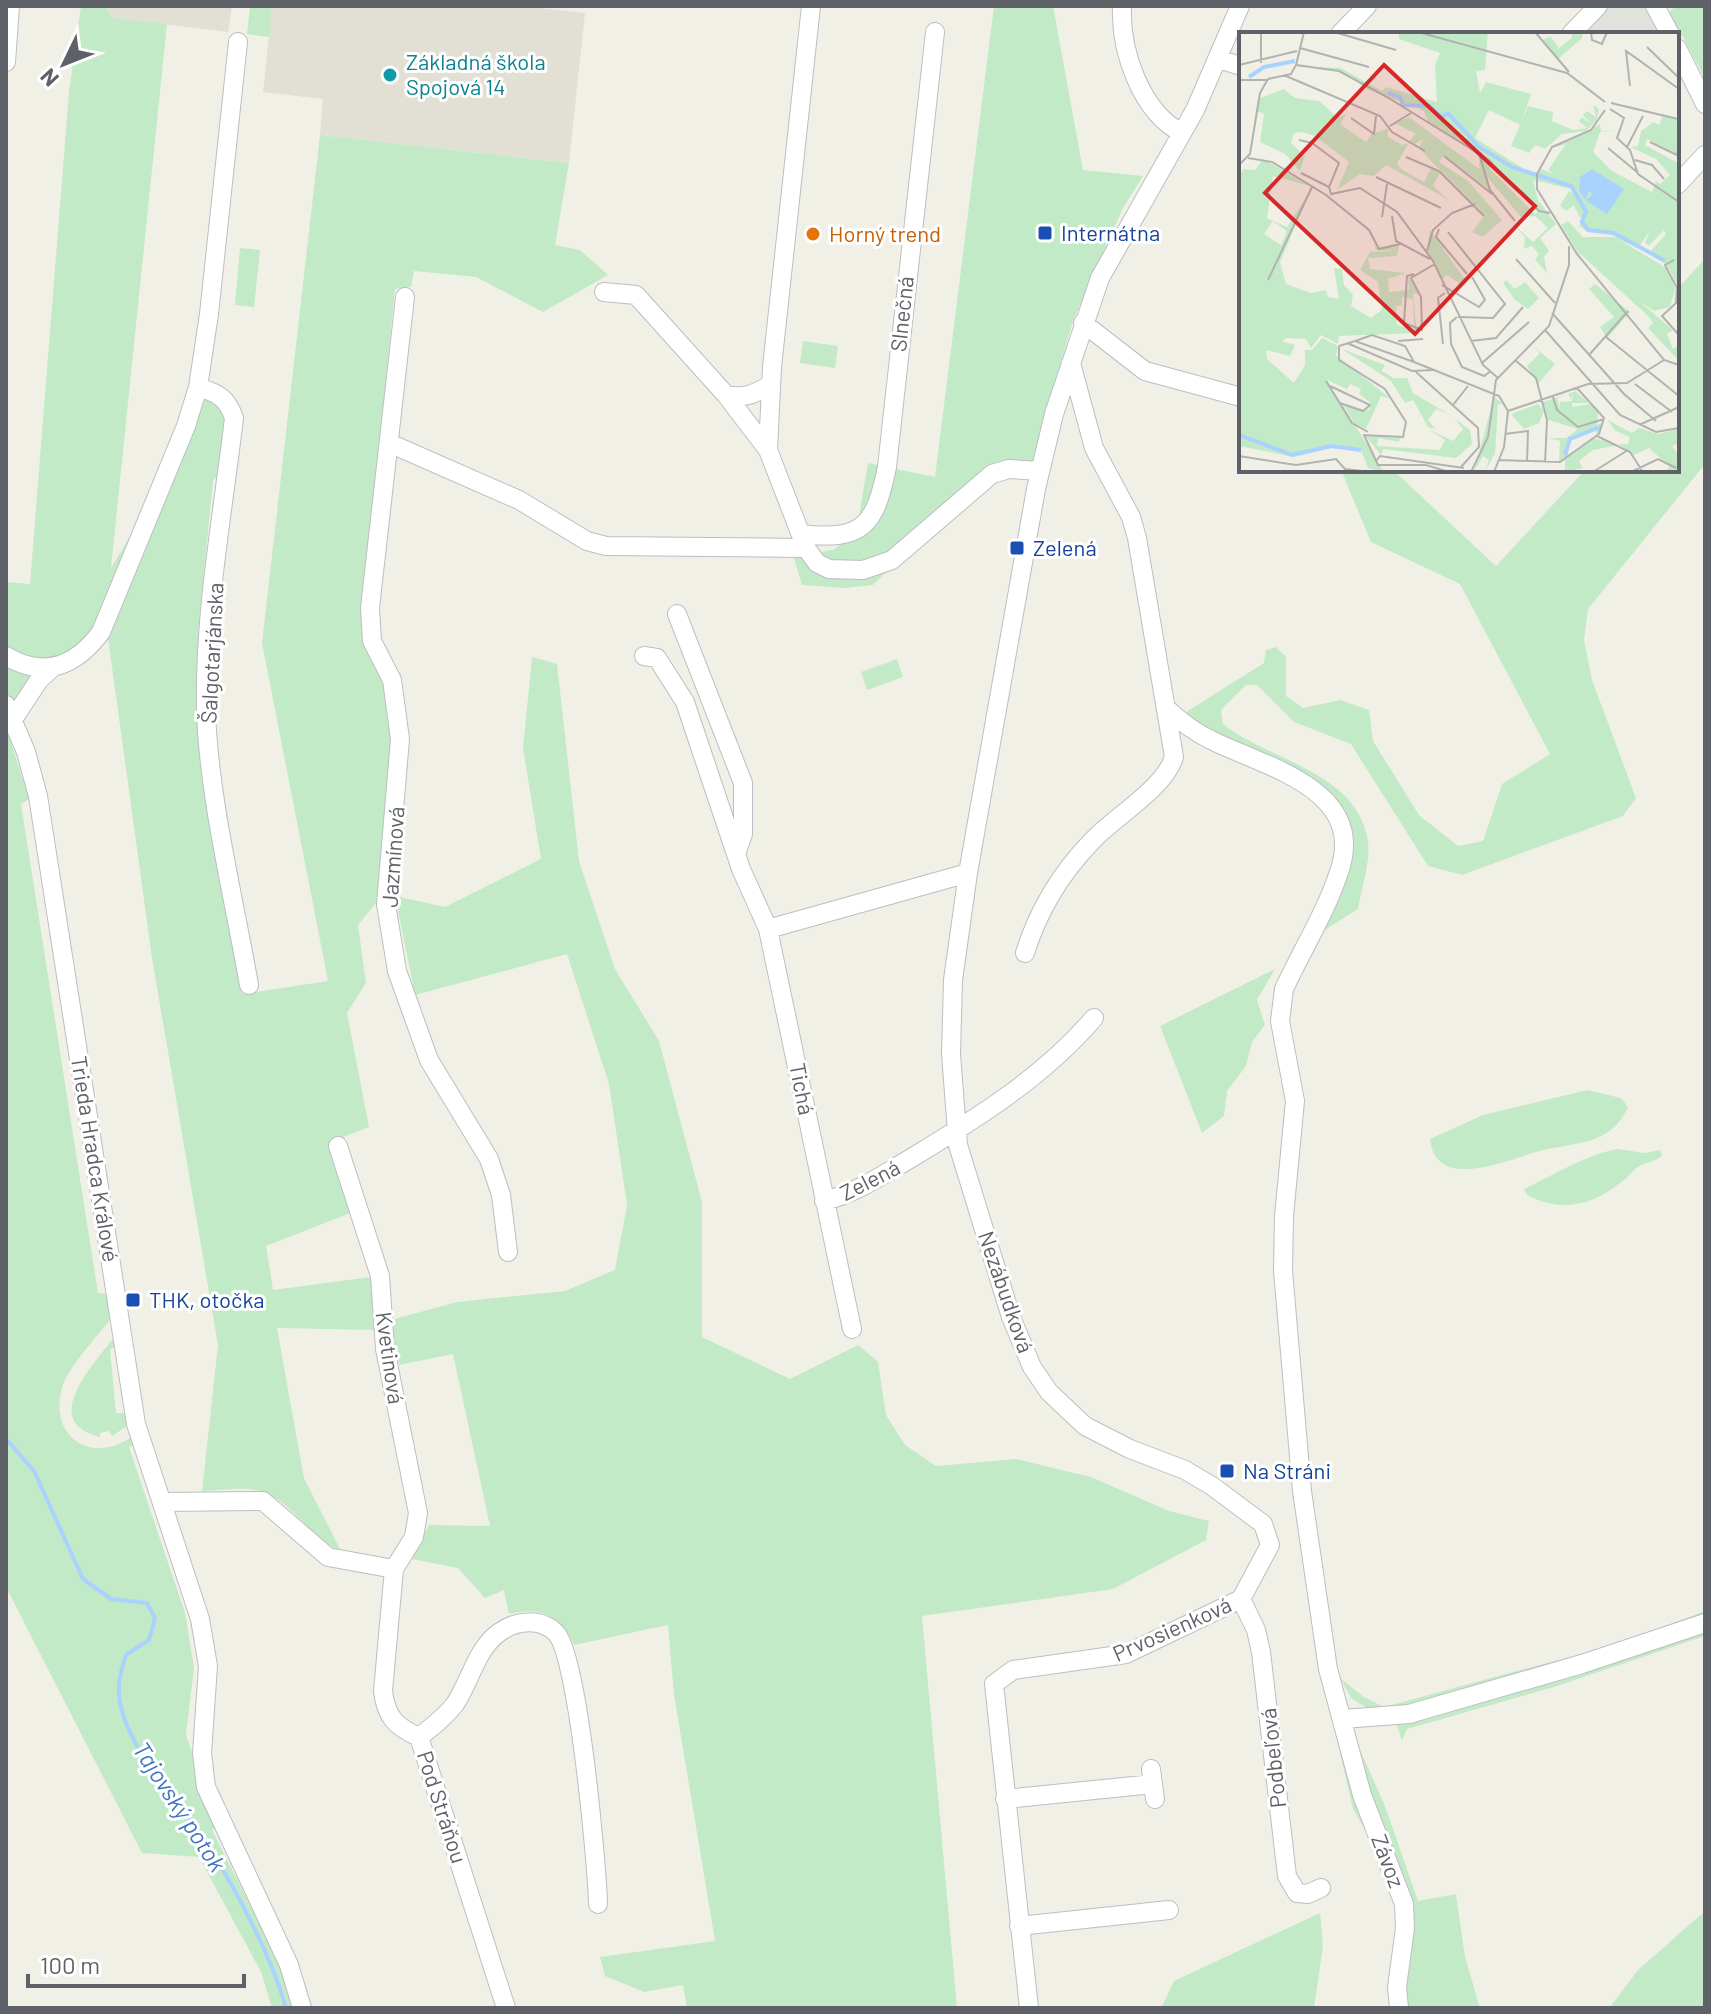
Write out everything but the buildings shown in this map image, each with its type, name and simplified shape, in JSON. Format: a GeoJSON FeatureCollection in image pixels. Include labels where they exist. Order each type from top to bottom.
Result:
{"type":"FeatureCollection","features":[{"type":"Feature","properties":{"kind":"street"},"geometry":{"type":"LineString","coordinates":[[6,62],[10,6]]}},
{"type":"Feature","properties":{"kind":"street"},"geometry":{"type":"LineString","coordinates":[[768,450],[770,385],[811,6]]}},
{"type":"Feature","properties":{"kind":"street"},"geometry":{"type":"LineString","coordinates":[[1122,6],[1125,41],[1147,99],[1161,120],[1182,133]]}},
{"type":"Feature","properties":{"kind":"street"},"geometry":{"type":"LineString","coordinates":[[956,1131],[950,1020],[968,873],[1040,471],[1083,323],[1120,239],[1182,133],[1240,6]]}},
{"type":"Feature","properties":{"kind":"street"},"geometry":{"type":"LineString","coordinates":[[1342,32],[1367,6]]}},
{"type":"Feature","properties":{"kind":"street"},"geometry":{"type":"LineString","coordinates":[[1573,32],[1598,6]]}},
{"type":"Feature","properties":{"kind":"street"},"geometry":{"type":"LineString","coordinates":[[1655,6],[1669,32]]}},
{"type":"Feature","properties":{"kind":"street","name":"Slnečná"},"geometry":{"type":"LineString","coordinates":[[804,541],[852,533],[873,517],[879,504],[887,467],[935,32]]}},
{"type":"Feature","properties":{"kind":"street"},"geometry":{"type":"LineString","coordinates":[[9,713],[51,669],[76,659],[101,632],[186,426],[198,387],[209,314],[238,42]]}},
{"type":"Feature","properties":{"kind":"street"},"geometry":{"type":"LineString","coordinates":[[1679,52],[1705,104]]}},
{"type":"Feature","properties":{"kind":"street"},"geometry":{"type":"LineString","coordinates":[[1218,59],[1239,65]]}},
{"type":"Feature","properties":{"kind":"street"},"geometry":{"type":"LineString","coordinates":[[1679,183],[1705,155]]}},
{"type":"Feature","properties":{"kind":"street"},"geometry":{"type":"LineString","coordinates":[[604,292],[636,295],[726,395],[768,450],[804,541],[817,563],[838,571],[884,564],[992,474],[1009,469],[1040,471]]}},
{"type":"Feature","properties":{"kind":"street","name":"Jazmínová"},"geometry":{"type":"LineString","coordinates":[[405,297],[369,627],[372,641],[392,680],[400,739],[387,889],[388,921],[402,991],[419,1038],[496,1176],[508,1252]]}},
{"type":"Feature","properties":{"kind":"street"},"geometry":{"type":"LineString","coordinates":[[1083,323],[1145,371],[1239,396]]}},
{"type":"Feature","properties":{"kind":"street"},"geometry":{"type":"LineString","coordinates":[[1025,953],[1048,897],[1079,855],[1168,772],[1174,751],[1137,538],[1131,517],[1094,448],[1070,360]]}},
{"type":"Feature","properties":{"kind":"street"},"geometry":{"type":"LineString","coordinates":[[726,395],[740,398],[753,395],[770,385]]}},
{"type":"Feature","properties":{"kind":"street","name":"Šalgotarjánska"},"geometry":{"type":"LineString","coordinates":[[198,387],[220,394],[229,404],[234,418],[209,635],[206,707],[209,752],[249,985]]}},
{"type":"Feature","properties":{"kind":"street"},"geometry":{"type":"LineString","coordinates":[[389,443],[519,500],[587,541],[606,546],[804,541]]}},
{"type":"Feature","properties":{"kind":"street"},"geometry":{"type":"LineString","coordinates":[[677,614],[743,783],[743,834],[736,854]]}},
{"type":"Feature","properties":{"kind":"street"},"geometry":{"type":"LineString","coordinates":[[6,656],[21,665],[51,669]]}},
{"type":"Feature","properties":{"kind":"street","name":"Tichá"},"geometry":{"type":"LineString","coordinates":[[644,656],[657,658],[685,702],[736,854],[768,929],[852,1329]]}},
{"type":"Feature","properties":{"kind":"street","name":"Závoz"},"geometry":{"type":"LineString","coordinates":[[1166,708],[1209,740],[1310,785],[1333,811],[1344,842],[1340,872],[1284,989],[1280,1021],[1294,1089],[1283,1271],[1302,1491],[1322,1635],[1362,1795],[1404,1904],[1405,1928],[1397,1987],[1399,2008]]}},
{"type":"Feature","properties":{"kind":"street","name":"Trieda Hradca Králové"},"geometry":{"type":"LineString","coordinates":[[9,713],[38,796],[136,1424],[196,1604],[208,1666],[202,1753],[206,1787],[214,1810],[289,1965],[302,2008]]}},
{"type":"Feature","properties":{"kind":"street"},"geometry":{"type":"LineString","coordinates":[[768,929],[968,873]]}},
{"type":"Feature","properties":{"kind":"street","name":"Zelená"},"geometry":{"type":"LineString","coordinates":[[824,1201],[858,1190],[956,1131],[1033,1078],[1094,1018]]}},
{"type":"Feature","properties":{"kind":"street","name":"Nezábudková"},"geometry":{"type":"LineString","coordinates":[[956,1131],[1011,1317],[1032,1367],[1049,1392],[1085,1426],[1130,1449],[1185,1470],[1263,1524],[1270,1545],[1259,1565]]}},
{"type":"Feature","properties":{"kind":"street","name":"Kvetinová"},"geometry":{"type":"LineString","coordinates":[[338,1146],[380,1276],[385,1349],[418,1513],[414,1537],[394,1569],[383,1691],[385,1709],[393,1722],[419,1737]]}},
{"type":"Feature","properties":{"kind":"street"},"geometry":{"type":"LineString","coordinates":[[163,1502],[263,1501],[328,1557],[394,1569]]}},
{"type":"Feature","properties":{"kind":"street","name":"Prvosienková"},"geometry":{"type":"LineString","coordinates":[[1029,2008],[993,1692],[998,1678],[1013,1670],[1126,1654],[1241,1599],[1259,1565]]}},
{"type":"Feature","properties":{"kind":"street","name":"Podbeľová"},"geometry":{"type":"LineString","coordinates":[[1241,1599],[1260,1640],[1287,1876],[1297,1893],[1308,1894],[1321,1888]]}},
{"type":"Feature","properties":{"kind":"street","name":"Pod Stráňou"},"geometry":{"type":"LineString","coordinates":[[506,2008],[419,1737],[455,1703],[486,1645],[499,1632],[530,1622],[545,1625],[558,1635],[566,1650],[595,1842],[598,1904]]}},
{"type":"Feature","properties":{"kind":"street"},"geometry":{"type":"LineString","coordinates":[[1343,1719],[1409,1714],[1582,1664],[1705,1623]]}},
{"type":"Feature","properties":{"kind":"street"},"geometry":{"type":"LineString","coordinates":[[1005,1799],[1153,1784]]}},
{"type":"Feature","properties":{"kind":"street"},"geometry":{"type":"LineString","coordinates":[[1019,1926],[1169,1911]]}},
{"type":"Feature","properties":{"kind":"shaded area"},"geometry":{"type":"Polygon","coordinates":[[[106,6],[232,6],[228,32],[113,18],[106,6]]]}},
{"type":"Feature","properties":{"kind":"shaded area"},"geometry":{"type":"Polygon","coordinates":[[[272,6],[523,6],[585,13],[569,163],[320,135],[323,99],[263,92],[272,6]]]}},
{"type":"Feature","properties":{"kind":"shaded area"},"geometry":{"type":"Polygon","coordinates":[[[1585,6],[1663,6],[1662,32],[1561,32],[1585,6]]]}},
{"type":"Feature","properties":{"kind":"green space"},"geometry":{"type":"Polygon","coordinates":[[[81,6],[106,6],[113,18],[167,24],[111,568],[140,520],[188,396],[218,403],[226,419],[220,474],[213,480],[198,633],[202,634],[201,750],[242,994],[328,981],[262,643],[320,135],[569,163],[555,245],[580,250],[608,275],[543,312],[476,277],[414,271],[411,287],[395,289],[362,614],[386,686],[393,747],[376,903],[358,925],[366,983],[347,1013],[369,1127],[328,1143],[353,1212],[266,1246],[273,1290],[371,1277],[374,1330],[277,1328],[304,1478],[341,1551],[320,1538],[282,1502],[260,1491],[202,1491],[218,1345],[152,958],[108,638],[83,664],[52,678],[6,718],[6,582],[30,584],[69,92],[81,6]]]}},
{"type":"Feature","properties":{"kind":"green space"},"geometry":{"type":"Polygon","coordinates":[[[250,6],[272,6],[269,37],[247,34],[250,6]]]}},
{"type":"Feature","properties":{"kind":"green space"},"geometry":{"type":"Polygon","coordinates":[[[994,6],[1053,6],[1083,170],[1143,176],[1123,208],[1073,321],[1028,476],[979,480],[873,585],[845,588],[802,585],[794,558],[835,549],[857,527],[868,463],[935,477],[994,6]]]}},
{"type":"Feature","properties":{"kind":"green space"},"geometry":{"type":"Polygon","coordinates":[[[1676,6],[1705,6],[1705,79],[1682,35],[1679,37],[1679,32],[1665,32],[1654,26],[1676,6]]]}},
{"type":"Feature","properties":{"kind":"green space"},"geometry":{"type":"Polygon","coordinates":[[[240,248],[260,250],[254,307],[235,305],[240,248]]]}},
{"type":"Feature","properties":{"kind":"green space"},"geometry":{"type":"Polygon","coordinates":[[[1705,259],[1705,464],[1588,609],[1584,640],[1592,680],[1636,798],[1623,816],[1462,875],[1428,866],[1351,744],[1294,722],[1257,685],[1246,685],[1221,710],[1223,724],[1329,783],[1347,798],[1360,817],[1368,841],[1367,866],[1358,909],[1320,933],[1352,860],[1352,831],[1340,807],[1319,786],[1293,769],[1183,714],[1264,663],[1266,650],[1276,647],[1286,657],[1286,696],[1303,708],[1340,700],[1369,710],[1373,741],[1419,815],[1458,846],[1483,841],[1502,784],[1550,754],[1460,584],[1371,542],[1342,472],[1395,472],[1496,566],[1583,472],[1679,472],[1679,287],[1705,259]]]}},
{"type":"Feature","properties":{"kind":"green space"},"geometry":{"type":"Polygon","coordinates":[[[803,341],[838,346],[835,368],[800,363],[803,341]]]}},
{"type":"Feature","properties":{"kind":"green space"},"geometry":{"type":"Polygon","coordinates":[[[532,657],[557,664],[579,861],[615,969],[659,1041],[702,1202],[702,1337],[790,1379],[858,1345],[878,1362],[886,1415],[905,1445],[936,1466],[1016,1459],[1091,1477],[1169,1511],[1209,1521],[1206,1540],[1113,1589],[922,1616],[957,2008],[687,2008],[683,1985],[644,1992],[605,1976],[600,1957],[715,1941],[674,1695],[668,1625],[574,1645],[563,1626],[548,1615],[530,1611],[509,1614],[504,1590],[485,1598],[458,1568],[412,1559],[429,1525],[490,1526],[453,1354],[399,1365],[391,1320],[457,1302],[565,1291],[615,1270],[627,1205],[609,1084],[567,954],[415,995],[395,896],[445,907],[541,859],[523,748],[532,657]]]}},
{"type":"Feature","properties":{"kind":"green space"},"geometry":{"type":"Polygon","coordinates":[[[897,659],[903,677],[867,690],[861,672],[897,659]]]}},
{"type":"Feature","properties":{"kind":"green space"},"geometry":{"type":"Polygon","coordinates":[[[6,727],[29,799],[21,804],[98,1293],[109,1294],[112,1317],[65,1380],[59,1406],[62,1421],[68,1433],[90,1447],[120,1444],[135,1434],[138,1444],[129,1447],[185,1613],[194,1668],[186,1735],[218,1827],[212,1830],[287,1978],[293,2008],[272,2008],[261,1972],[199,1857],[142,1853],[6,1587],[6,727]]]}},
{"type":"Feature","properties":{"kind":"green space"},"geometry":{"type":"Polygon","coordinates":[[[1275,969],[1257,1000],[1265,1025],[1252,1042],[1246,1066],[1227,1091],[1224,1116],[1202,1133],[1160,1026],[1275,969]]]}},
{"type":"Feature","properties":{"kind":"green space"},"geometry":{"type":"Polygon","coordinates":[[[1587,1090],[1621,1098],[1628,1107],[1620,1121],[1600,1137],[1472,1169],[1457,1169],[1444,1164],[1435,1155],[1430,1139],[1483,1115],[1587,1090]]]}},
{"type":"Feature","properties":{"kind":"green space"},"geometry":{"type":"Polygon","coordinates":[[[1617,1149],[1645,1153],[1660,1150],[1662,1156],[1639,1166],[1609,1191],[1586,1202],[1551,1204],[1527,1195],[1524,1189],[1581,1161],[1617,1149]]]}},
{"type":"Feature","properties":{"kind":"green space"},"geometry":{"type":"Polygon","coordinates":[[[117,1334],[118,1347],[110,1349],[116,1413],[126,1413],[127,1426],[112,1436],[109,1431],[100,1433],[100,1437],[82,1429],[73,1418],[72,1405],[86,1374],[117,1334]]]}},
{"type":"Feature","properties":{"kind":"green space"},"geometry":{"type":"Polygon","coordinates":[[[1705,1611],[1705,1636],[1554,1687],[1407,1729],[1402,1741],[1397,1725],[1352,1699],[1340,1678],[1364,1697],[1384,1707],[1617,1644],[1705,1611]]]}},
{"type":"Feature","properties":{"kind":"green space"},"geometry":{"type":"Polygon","coordinates":[[[1356,1741],[1385,1806],[1418,1901],[1456,1894],[1465,1957],[1480,2008],[1406,2008],[1396,1884],[1353,1809],[1340,1753],[1356,1741]]]}},
{"type":"Feature","properties":{"kind":"green space"},"geometry":{"type":"Polygon","coordinates":[[[1705,1911],[1705,2008],[1609,2008],[1638,1970],[1705,1911]]]}},
{"type":"Feature","properties":{"kind":"green space"},"geometry":{"type":"Polygon","coordinates":[[[1320,1913],[1323,1946],[1314,2008],[1161,2008],[1174,1981],[1320,1913]]]}},
{"type":"Feature","properties":{"kind":"waterway","name":"Tajovský potok"},"geometry":{"type":"LineString","coordinates":[[6,1439],[34,1471],[83,1579],[111,1599],[147,1603],[155,1618],[149,1640],[126,1655],[120,1674],[121,1706],[128,1727],[153,1771],[210,1848],[232,1886],[263,1946],[286,2008]]}},
{"type":"Feature","properties":{"kind":"place","name":"Základná škola Spojová 14"},"geometry":{"type":"Point","coordinates":[390,75]}},
{"type":"Feature","properties":{"kind":"place","name":"Internátna"},"geometry":{"type":"Point","coordinates":[1045,233]}},
{"type":"Feature","properties":{"kind":"place","name":"Horný trend"},"geometry":{"type":"Point","coordinates":[813,234]}},
{"type":"Feature","properties":{"kind":"place","name":"Zelená"},"geometry":{"type":"Point","coordinates":[1017,548]}},
{"type":"Feature","properties":{"kind":"place","name":"THK, otočka"},"geometry":{"type":"Point","coordinates":[133,1300]}},
{"type":"Feature","properties":{"kind":"place","name":"Na Stráni"},"geometry":{"type":"Point","coordinates":[1227,1471]}}]}
